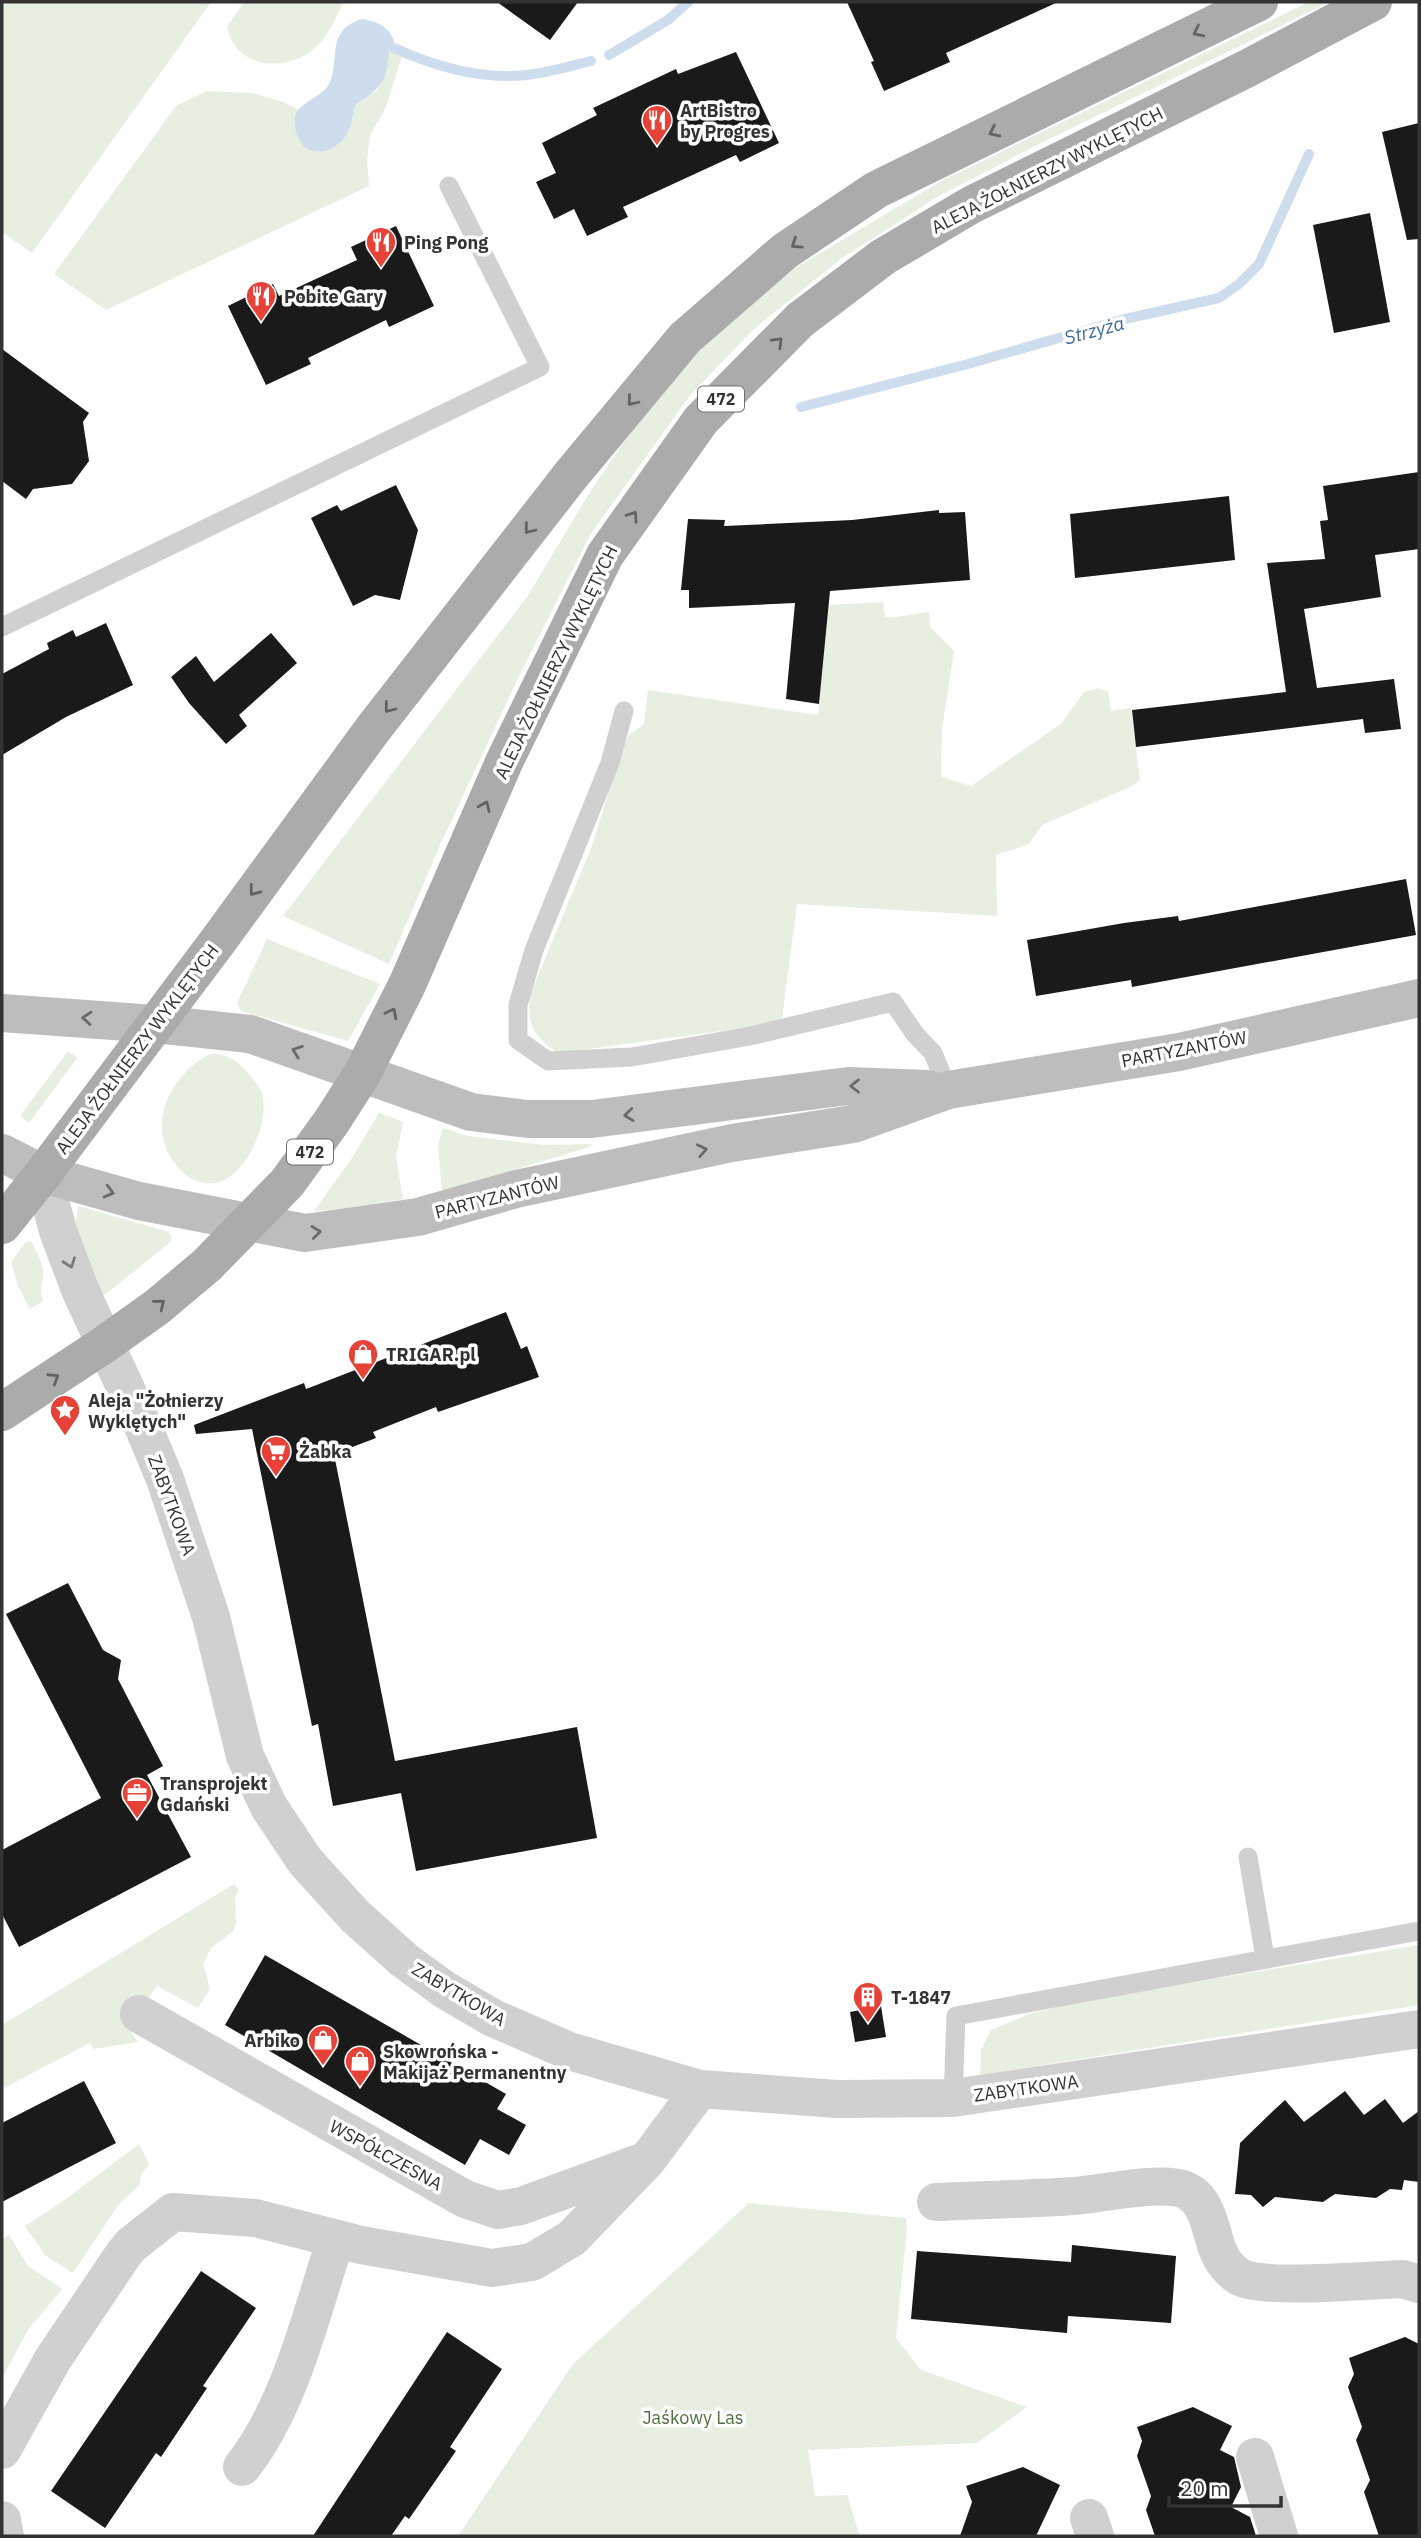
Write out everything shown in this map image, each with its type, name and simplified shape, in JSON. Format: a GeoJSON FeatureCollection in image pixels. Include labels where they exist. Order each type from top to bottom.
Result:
{"type":"FeatureCollection","features":[{"type":"Feature","properties":{"kind":"main road","name":"ALEJA ŻOŁNIERZY WYKLĘTYCH"},"geometry":{"type":"LineString","coordinates":[[2,1225],[218,941],[373,729],[571,475],[685,338],[785,251],[876,190],[1259,2]]}},
{"type":"Feature","properties":{"kind":"main road","name":"ALEJA ŻOŁNIERZY WYKLĘTYCH"},"geometry":{"type":"LineString","coordinates":[[2,1412],[106,1345],[157,1307],[207,1265],[287,1183],[306,1157],[362,1074],[407,985],[505,760],[605,555],[701,420],[800,320],[883,257],[971,205],[1248,68],[1373,2]]}},
{"type":"Feature","properties":{"kind":"street","name":"PARTYZANTÓW"},"geometry":{"type":"LineString","coordinates":[[2,1153],[43,1174],[139,1200],[305,1233],[418,1217],[529,1186],[732,1143],[853,1124],[948,1090],[1179,1052],[1419,998]]}},
{"type":"Feature","properties":{"kind":"street","name":"PARTYZANTÓW"},"geometry":{"type":"LineString","coordinates":[[2,1013],[250,1034],[471,1112],[528,1119],[592,1119],[848,1086],[948,1090]]}},
{"type":"Feature","properties":{"kind":"street","name":"ZABYTKOWA"},"geometry":{"type":"LineString","coordinates":[[43,1174],[58,1231],[81,1292],[140,1419],[177,1515],[211,1617],[245,1756],[269,1807],[305,1861],[355,1916],[404,1960],[445,1990],[492,2018],[569,2051],[700,2089],[836,2099],[953,2098],[1419,2029]]}},
{"type":"Feature","properties":{"kind":"street","name":"WSPÓŁCZESNA"},"geometry":{"type":"LineString","coordinates":[[139,2014],[465,2199],[498,2210],[521,2206],[648,2159]]}},
{"type":"Feature","properties":{"kind":"street"},"geometry":{"type":"LineString","coordinates":[[2,2450],[53,2359],[123,2255],[173,2211],[255,2218],[336,2239],[492,2267],[532,2262],[572,2238],[648,2159],[700,2089]]}},
{"type":"Feature","properties":{"kind":"street"},"geometry":{"type":"LineString","coordinates":[[936,2202],[1074,2196],[1174,2187],[1197,2198],[1228,2268],[1241,2277],[1265,2284],[1403,2279],[1419,2284]]}},
{"type":"Feature","properties":{"kind":"street"},"geometry":{"type":"LineString","coordinates":[[242,2467],[258,2447],[286,2387],[336,2239]]}},
{"type":"Feature","properties":{"kind":"street"},"geometry":{"type":"LineString","coordinates":[[1255,2457],[1279,2536]]}},
{"type":"Feature","properties":{"kind":"street"},"geometry":{"type":"LineString","coordinates":[[2,2520],[5,2536]]}},
{"type":"Feature","properties":{"kind":"lane"},"geometry":{"type":"LineString","coordinates":[[6,617],[540,367],[449,186]]}},
{"type":"Feature","properties":{"kind":"lane"},"geometry":{"type":"LineString","coordinates":[[624,711],[610,763],[534,950],[518,1005],[518,1040],[548,1060],[632,1057],[750,1037],[893,1002],[915,1034],[933,1053],[948,1090]]}},
{"type":"Feature","properties":{"kind":"lane"},"geometry":{"type":"LineString","coordinates":[[1248,1857],[1265,1958]]}},
{"type":"Feature","properties":{"kind":"lane"},"geometry":{"type":"LineString","coordinates":[[953,2098],[956,2016],[1419,1931]]}},
{"type":"Feature","properties":{"kind":"green space"},"geometry":{"type":"Polygon","coordinates":[[[2,2],[211,2],[32,253],[2,232],[2,2]]]}},
{"type":"Feature","properties":{"kind":"green space"},"geometry":{"type":"Polygon","coordinates":[[[244,2],[343,2],[330,30],[318,45],[293,60],[266,63],[253,60],[242,53],[233,42],[227,27],[244,2]]]}},
{"type":"Feature","properties":{"kind":"green space"},"geometry":{"type":"Polygon","coordinates":[[[1309,2],[1330,2],[1037,145],[939,196],[842,258],[754,329],[691,394],[590,535],[518,678],[441,843],[389,964],[283,916],[527,597],[590,492],[637,422],[678,371],[729,321],[795,268],[941,181],[1309,2]]]}},
{"type":"Feature","properties":{"kind":"green space"},"geometry":{"type":"Polygon","coordinates":[[[389,50],[402,56],[386,107],[370,135],[367,161],[369,186],[106,310],[54,274],[176,106],[207,91],[252,93],[299,110],[294,118],[349,131],[354,105],[378,90],[389,50]]]}},
{"type":"Feature","properties":{"kind":"green space"},"geometry":{"type":"Polygon","coordinates":[[[883,602],[885,617],[929,612],[930,627],[954,651],[942,729],[941,777],[971,786],[1061,724],[1084,692],[1098,688],[1108,692],[1111,711],[1131,708],[1140,780],[1132,786],[1042,825],[1029,844],[996,855],[997,916],[797,904],[782,1019],[751,1027],[558,1053],[549,1047],[537,1035],[531,1022],[530,995],[592,846],[628,736],[644,724],[648,690],[818,715],[829,605],[883,602]]]}},
{"type":"Feature","properties":{"kind":"green space"},"geometry":{"type":"Polygon","coordinates":[[[267,939],[380,984],[348,1041],[241,1011],[237,1003],[267,939]]]}},
{"type":"Feature","properties":{"kind":"green space"},"geometry":{"type":"Polygon","coordinates":[[[68,1051],[77,1058],[29,1123],[20,1116],[68,1051]]]}},
{"type":"Feature","properties":{"kind":"green space"},"geometry":{"type":"Polygon","coordinates":[[[210,1054],[226,1056],[242,1067],[261,1090],[264,1107],[262,1123],[249,1156],[226,1179],[212,1183],[197,1181],[178,1167],[164,1142],[162,1127],[163,1112],[176,1084],[185,1072],[210,1054]]]}},
{"type":"Feature","properties":{"kind":"green space"},"geometry":{"type":"Polygon","coordinates":[[[379,1113],[403,1122],[396,1157],[403,1199],[314,1211],[352,1158],[379,1113]]]}},
{"type":"Feature","properties":{"kind":"green space"},"geometry":{"type":"Polygon","coordinates":[[[443,1128],[468,1136],[544,1145],[594,1144],[442,1192],[438,1145],[443,1128]]]}},
{"type":"Feature","properties":{"kind":"green space"},"geometry":{"type":"Polygon","coordinates":[[[78,1206],[169,1232],[172,1237],[169,1243],[106,1294],[98,1296],[75,1228],[78,1206]]]}},
{"type":"Feature","properties":{"kind":"green space"},"geometry":{"type":"Polygon","coordinates":[[[31,1241],[43,1269],[43,1301],[30,1309],[18,1286],[11,1262],[26,1242],[31,1241]]]}},
{"type":"Feature","properties":{"kind":"green space"},"geometry":{"type":"Polygon","coordinates":[[[234,1884],[239,1890],[235,1897],[236,1923],[233,1931],[211,1948],[203,1964],[210,1989],[198,2008],[157,1986],[127,2026],[138,2042],[94,2049],[90,2043],[2,2089],[2,2025],[234,1884]]]}},
{"type":"Feature","properties":{"kind":"green space"},"geometry":{"type":"Polygon","coordinates":[[[1419,1945],[1419,2005],[980,2075],[981,2050],[991,2030],[1029,2014],[1086,2000],[1419,1945]]]}},
{"type":"Feature","properties":{"kind":"green space"},"geometry":{"type":"Polygon","coordinates":[[[139,2144],[149,2164],[141,2175],[140,2185],[119,2204],[73,2273],[46,2256],[25,2226],[139,2144]]]}},
{"type":"Feature","properties":{"kind":"green space","name":"Jaśkowy Las"},"geometry":{"type":"Polygon","coordinates":[[[749,2203],[906,2218],[896,2338],[921,2370],[1027,2407],[977,2443],[808,2450],[815,2496],[847,2495],[860,2536],[458,2536],[573,2364],[749,2203]]]}},
{"type":"Feature","properties":{"kind":"green space"},"geometry":{"type":"Polygon","coordinates":[[[9,2235],[28,2266],[62,2289],[28,2330],[2,2378],[2,2239],[9,2235]]]}},
{"type":"Feature","properties":{"kind":"water"},"geometry":{"type":"Polygon","coordinates":[[[362,19],[383,26],[393,38],[395,44],[389,50],[384,77],[377,89],[355,105],[349,129],[343,140],[328,150],[313,151],[300,141],[296,132],[295,116],[302,106],[327,87],[333,73],[339,37],[343,30],[362,19]]]}},
{"type":"Feature","properties":{"kind":"building"},"geometry":{"type":"Polygon","coordinates":[[[497,2],[578,2],[550,40],[497,2]]]}},
{"type":"Feature","properties":{"kind":"building"},"geometry":{"type":"Polygon","coordinates":[[[847,2],[1058,2],[946,53],[950,62],[884,91],[871,62],[874,61],[847,2]]]}},
{"type":"Feature","properties":{"kind":"building"},"geometry":{"type":"Polygon","coordinates":[[[736,52],[779,143],[740,162],[736,155],[623,207],[628,217],[587,236],[574,209],[554,219],[536,182],[556,173],[542,143],[597,115],[593,108],[676,69],[678,74],[736,52]]]}},
{"type":"Feature","properties":{"kind":"building"},"geometry":{"type":"Polygon","coordinates":[[[1419,123],[1419,239],[1407,240],[1382,132],[1419,123]]]}},
{"type":"Feature","properties":{"kind":"building"},"geometry":{"type":"Polygon","coordinates":[[[1370,213],[1390,322],[1334,333],[1313,225],[1370,213]]]}},
{"type":"Feature","properties":{"kind":"building"},"geometry":{"type":"Polygon","coordinates":[[[396,226],[434,306],[389,327],[386,320],[308,358],[311,364],[266,385],[228,306],[273,284],[279,296],[357,260],[351,247],[396,226]]]}},
{"type":"Feature","properties":{"kind":"building"},"geometry":{"type":"Polygon","coordinates":[[[2,349],[89,413],[83,422],[89,461],[72,484],[33,489],[26,499],[2,481],[2,349]]]}},
{"type":"Feature","properties":{"kind":"building"},"geometry":{"type":"Polygon","coordinates":[[[1419,472],[1419,549],[1375,555],[1381,597],[1304,609],[1317,688],[1394,679],[1401,729],[1365,733],[1363,719],[1136,747],[1132,710],[1286,692],[1267,563],[1325,559],[1320,521],[1328,520],[1323,486],[1419,472]]]}},
{"type":"Feature","properties":{"kind":"building"},"geometry":{"type":"Polygon","coordinates":[[[396,485],[418,530],[400,600],[375,595],[353,606],[311,518],[337,505],[341,511],[396,485]]]}},
{"type":"Feature","properties":{"kind":"building"},"geometry":{"type":"Polygon","coordinates":[[[1229,496],[1235,560],[1075,578],[1070,514],[1229,496]]]}},
{"type":"Feature","properties":{"kind":"building"},"geometry":{"type":"Polygon","coordinates":[[[939,510],[939,513],[965,512],[970,580],[830,591],[819,704],[786,699],[795,603],[689,608],[689,590],[681,590],[688,519],[725,520],[724,526],[852,520],[939,510]]]}},
{"type":"Feature","properties":{"kind":"building"},"geometry":{"type":"Polygon","coordinates":[[[106,623],[133,685],[66,717],[2,755],[2,674],[49,649],[47,643],[73,630],[76,637],[106,623]]]}},
{"type":"Feature","properties":{"kind":"building"},"geometry":{"type":"Polygon","coordinates":[[[271,633],[297,663],[239,715],[247,726],[226,744],[189,703],[171,677],[196,656],[214,682],[271,633]]]}},
{"type":"Feature","properties":{"kind":"building"},"geometry":{"type":"Polygon","coordinates":[[[1406,879],[1416,935],[1132,987],[1131,980],[1036,996],[1027,940],[1178,916],[1179,921],[1406,879]]]}},
{"type":"Feature","properties":{"kind":"building"},"geometry":{"type":"Polygon","coordinates":[[[506,1312],[521,1349],[527,1346],[539,1377],[438,1412],[436,1407],[373,1432],[376,1438],[334,1454],[395,1761],[577,1727],[597,1838],[416,1871],[401,1793],[333,1806],[318,1724],[312,1726],[252,1429],[196,1434],[194,1425],[304,1383],[306,1389],[506,1312]]]}},
{"type":"Feature","properties":{"kind":"building"},"geometry":{"type":"Polygon","coordinates":[[[68,1583],[103,1650],[121,1660],[118,1679],[163,1766],[147,1775],[191,1857],[19,1947],[2,1914],[2,1850],[101,1798],[6,1614],[68,1583]]]}},
{"type":"Feature","properties":{"kind":"building"},"geometry":{"type":"Polygon","coordinates":[[[265,1955],[506,2094],[497,2109],[526,2125],[509,2155],[480,2139],[465,2165],[225,2025],[265,1955]]]}},
{"type":"Feature","properties":{"kind":"building","name":"T-1847"},"geometry":{"type":"Polygon","coordinates":[[[881,2006],[886,2037],[855,2042],[850,2012],[881,2006]]]}},
{"type":"Feature","properties":{"kind":"building"},"geometry":{"type":"Polygon","coordinates":[[[84,2081],[116,2143],[2,2202],[2,2123],[84,2081]]]}},
{"type":"Feature","properties":{"kind":"building"},"geometry":{"type":"Polygon","coordinates":[[[1345,2091],[1364,2115],[1385,2099],[1403,2123],[1419,2111],[1419,2182],[1404,2180],[1402,2190],[1390,2189],[1376,2198],[1335,2194],[1323,2202],[1275,2197],[1263,2207],[1251,2195],[1235,2194],[1240,2143],[1273,2111],[1285,2100],[1304,2122],[1345,2091]]]}},
{"type":"Feature","properties":{"kind":"building"},"geometry":{"type":"Polygon","coordinates":[[[1072,2245],[1176,2256],[1171,2323],[1068,2316],[1067,2333],[911,2319],[917,2251],[1071,2262],[1072,2245]]]}},
{"type":"Feature","properties":{"kind":"building"},"geometry":{"type":"Polygon","coordinates":[[[201,2271],[256,2308],[203,2386],[207,2388],[161,2457],[156,2453],[105,2528],[51,2491],[201,2271]]]}},
{"type":"Feature","properties":{"kind":"building"},"geometry":{"type":"Polygon","coordinates":[[[447,2332],[502,2369],[450,2447],[456,2451],[409,2519],[405,2516],[391,2536],[313,2536],[447,2332]]]}},
{"type":"Feature","properties":{"kind":"building"},"geometry":{"type":"Polygon","coordinates":[[[1405,2337],[1419,2344],[1419,2536],[1379,2536],[1364,2492],[1370,2480],[1356,2440],[1362,2427],[1348,2387],[1354,2374],[1349,2358],[1405,2337]]]}},
{"type":"Feature","properties":{"kind":"building"},"geometry":{"type":"Polygon","coordinates":[[[1193,2407],[1232,2426],[1220,2450],[1234,2457],[1241,2487],[1231,2507],[1250,2517],[1256,2536],[1155,2536],[1146,2510],[1151,2496],[1137,2456],[1142,2441],[1137,2427],[1193,2407]]]}},
{"type":"Feature","properties":{"kind":"building"},"geometry":{"type":"Polygon","coordinates":[[[1023,2467],[1060,2485],[1036,2536],[960,2536],[972,2502],[966,2486],[1023,2467]]]}},
{"type":"Feature","properties":{"kind":"waterway"},"geometry":{"type":"LineString","coordinates":[[609,55],[668,20],[688,2]]}},
{"type":"Feature","properties":{"kind":"waterway"},"geometry":{"type":"LineString","coordinates":[[394,48],[442,66],[492,75],[534,74],[591,61]]}},
{"type":"Feature","properties":{"kind":"waterway","name":"Strzyża"},"geometry":{"type":"LineString","coordinates":[[801,407],[968,364],[1125,319],[1219,298],[1239,284],[1259,264],[1309,154]]}},
{"type":"Feature","properties":{"kind":"place","name":"ArtBistro by Progres"},"geometry":{"type":"Point","coordinates":[657,147]}},
{"type":"Feature","properties":{"kind":"place","name":"Ping Pong"},"geometry":{"type":"Point","coordinates":[381,269]}},
{"type":"Feature","properties":{"kind":"place","name":"Pobite Gary"},"geometry":{"type":"Point","coordinates":[261,323]}},
{"type":"Feature","properties":{"kind":"place","name":"TRIGAR.pl"},"geometry":{"type":"Point","coordinates":[363,1381]}},
{"type":"Feature","properties":{"kind":"place","name":"Aleja \"Żołnierzy Wyklętych\""},"geometry":{"type":"Point","coordinates":[65,1437]}},
{"type":"Feature","properties":{"kind":"place","name":"Żabka"},"geometry":{"type":"Point","coordinates":[276,1478]}},
{"type":"Feature","properties":{"kind":"place","name":"Transprojekt Gdański"},"geometry":{"type":"Point","coordinates":[137,1820]}},
{"type":"Feature","properties":{"kind":"place","name":"T-1847"},"geometry":{"type":"Point","coordinates":[868,2024]}},
{"type":"Feature","properties":{"kind":"place","name":"Arbiko"},"geometry":{"type":"Point","coordinates":[323,2067]}},
{"type":"Feature","properties":{"kind":"place","name":"Skowrońska - Makijaż Permanentny"},"geometry":{"type":"Point","coordinates":[360,2088]}}]}
